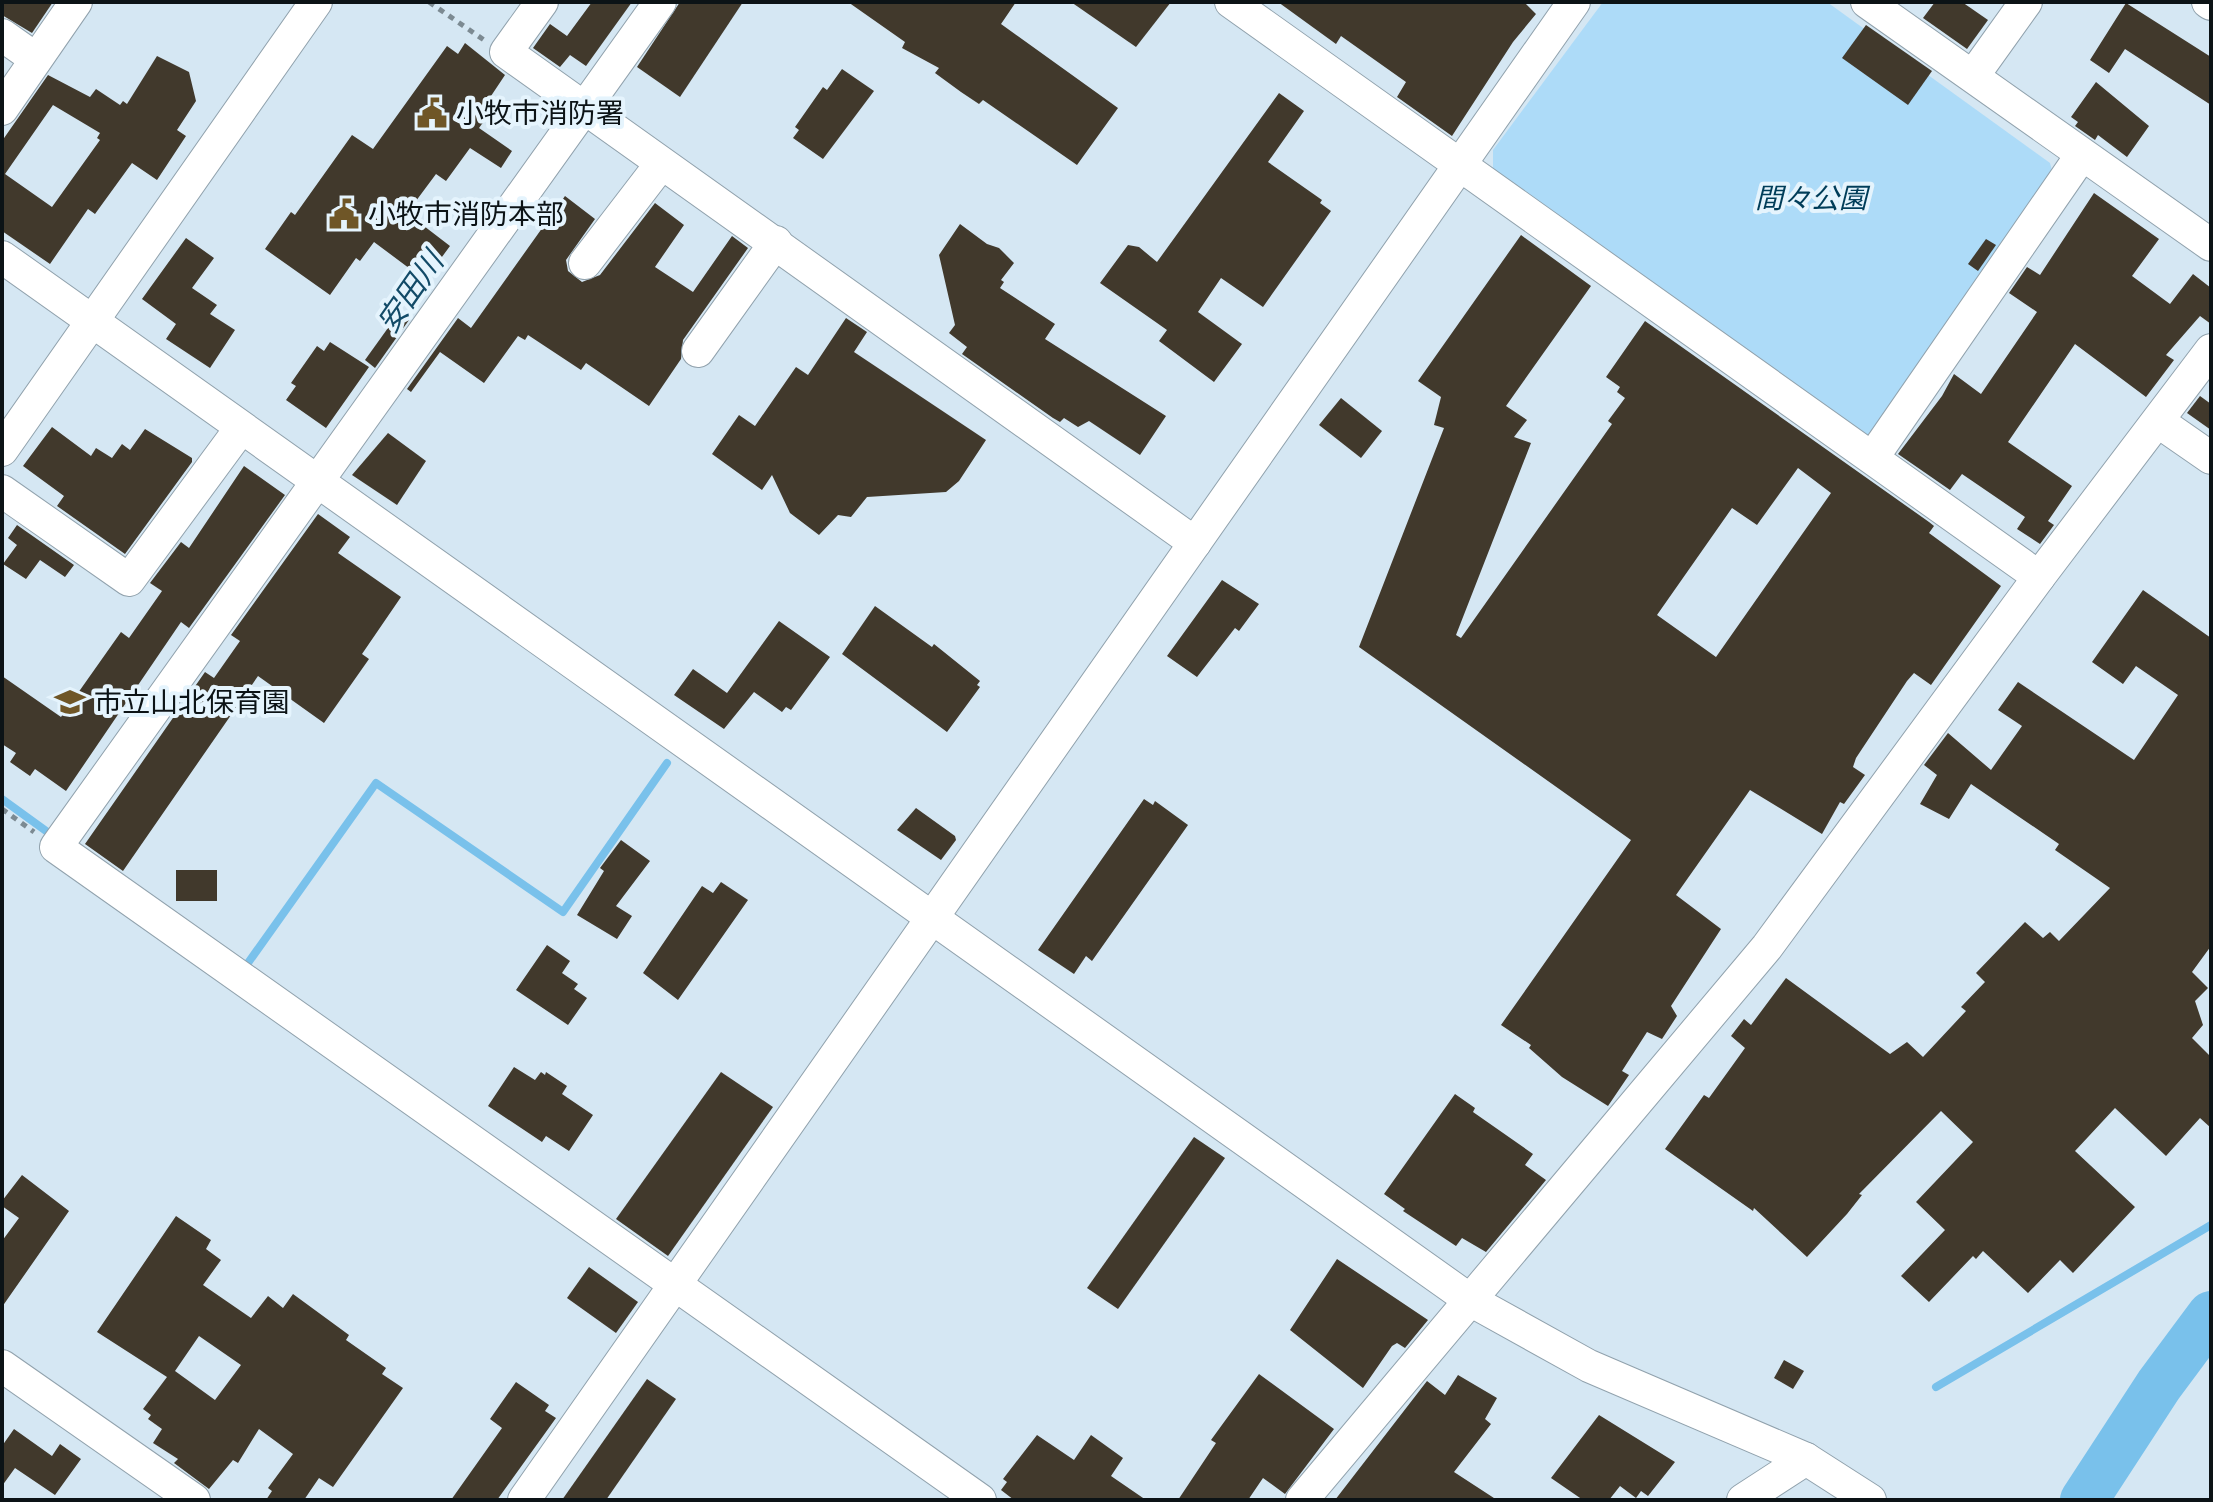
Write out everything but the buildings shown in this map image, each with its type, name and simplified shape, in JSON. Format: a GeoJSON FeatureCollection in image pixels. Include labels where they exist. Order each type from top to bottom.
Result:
{"type":"FeatureCollection","features":[{"type":"Feature","properties":{"kind":"street"},"geometry":{"type":"LineString","coordinates":[[2,109],[76,2]]}},
{"type":"Feature","properties":{"kind":"street"},"geometry":{"type":"LineString","coordinates":[[2,450],[316,2]]}},
{"type":"Feature","properties":{"kind":"street"},"geometry":{"type":"LineString","coordinates":[[542,2],[506,52],[1195,543]]}},
{"type":"Feature","properties":{"kind":"street"},"geometry":{"type":"LineString","coordinates":[[660,2],[576,101],[315,480],[56,847],[980,1500]]}},
{"type":"Feature","properties":{"kind":"street"},"geometry":{"type":"LineString","coordinates":[[1231,2],[2039,577]]}},
{"type":"Feature","properties":{"kind":"street"},"geometry":{"type":"LineString","coordinates":[[1867,2],[2211,245]]}},
{"type":"Feature","properties":{"kind":"street"},"geometry":{"type":"LineString","coordinates":[[1973,76],[2026,2]]}},
{"type":"Feature","properties":{"kind":"street"},"geometry":{"type":"LineString","coordinates":[[524,1500],[673,1283],[1463,166],[1564,6]]}},
{"type":"Feature","properties":{"kind":"street"},"geometry":{"type":"LineString","coordinates":[[2,35],[36,59]]}},
{"type":"Feature","properties":{"kind":"street"},"geometry":{"type":"LineString","coordinates":[[1873,457],[2081,156]]}},
{"type":"Feature","properties":{"kind":"street"},"geometry":{"type":"LineString","coordinates":[[585,263],[661,164]]}},
{"type":"Feature","properties":{"kind":"street"},"geometry":{"type":"LineString","coordinates":[[698,351],[776,242]]}},
{"type":"Feature","properties":{"kind":"street"},"geometry":{"type":"LineString","coordinates":[[2,257],[1470,1300],[1589,1366],[1806,1459],[1870,1500]]}},
{"type":"Feature","properties":{"kind":"street"},"geometry":{"type":"LineString","coordinates":[[1302,1500],[1767,947],[2039,577],[2211,350]]}},
{"type":"Feature","properties":{"kind":"street"},"geometry":{"type":"LineString","coordinates":[[2159,422],[2211,458]]}},
{"type":"Feature","properties":{"kind":"street"},"geometry":{"type":"LineString","coordinates":[[2,491],[129,580],[241,428]]}},
{"type":"Feature","properties":{"kind":"street"},"geometry":{"type":"LineString","coordinates":[[2,1366],[194,1500]]}},
{"type":"Feature","properties":{"kind":"street"},"geometry":{"type":"LineString","coordinates":[[1743,1500],[1806,1459]]}},
{"type":"Feature","properties":{"kind":"path"},"geometry":{"type":"LineString","coordinates":[[429,2],[506,52]]}},
{"type":"Feature","properties":{"kind":"path"},"geometry":{"type":"LineString","coordinates":[[2,809],[56,847]]}},
{"type":"Feature","properties":{"kind":"green space","name":"間々公園"},"geometry":{"type":"Polygon","coordinates":[[[1603,2],[1827,2],[2050,163],[2054,178],[1876,434],[1856,441],[1493,169],[1493,150],[1603,2]]]}},
{"type":"Feature","properties":{"kind":"waterway"},"geometry":{"type":"LineString","coordinates":[[243,970],[376,783],[563,912],[667,763]]}},
{"type":"Feature","properties":{"kind":"waterway","name":"安田川"},"geometry":{"type":"LineString","coordinates":[[2,799],[53,836]]}},
{"type":"Feature","properties":{"kind":"waterway"},"geometry":{"type":"LineString","coordinates":[[1936,1387],[2211,1225]]}},
{"type":"Feature","properties":{"kind":"waterway"},"geometry":{"type":"LineString","coordinates":[[2084,1500],[2159,1385],[2211,1315]]}},
{"type":"Feature","properties":{"kind":"place","name":"小牧市消防署"},"geometry":{"type":"Point","coordinates":[432,113]}},
{"type":"Feature","properties":{"kind":"place","name":"小牧市消防本部"},"geometry":{"type":"Point","coordinates":[344,214]}},
{"type":"Feature","properties":{"kind":"place","name":"市立山北保育園"},"geometry":{"type":"Point","coordinates":[70,702]}}]}
